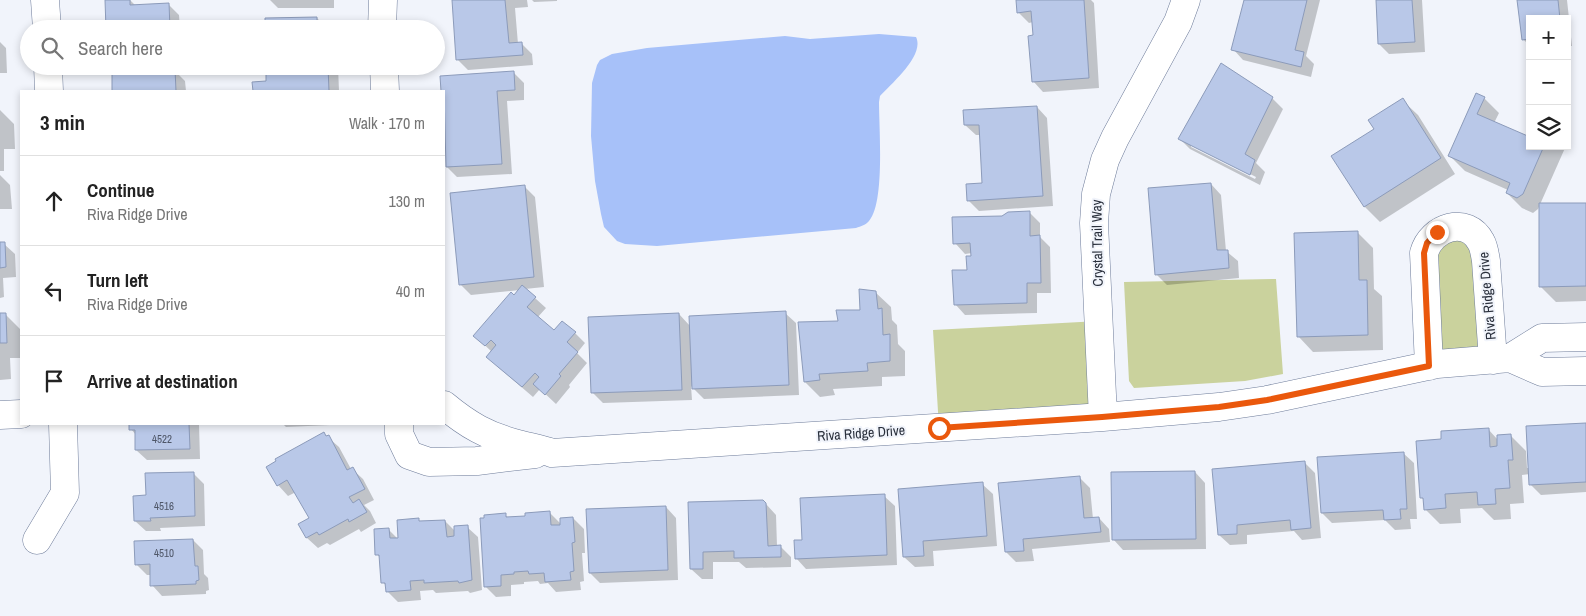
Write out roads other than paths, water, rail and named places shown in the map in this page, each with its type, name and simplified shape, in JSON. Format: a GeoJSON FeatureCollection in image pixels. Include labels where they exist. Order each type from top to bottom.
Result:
{"type":"FeatureCollection","features":[{"type":"Feature","properties":{"kind":"street"},"geometry":{"type":"LineString","coordinates":[[45,0],[46,20]]}},
{"type":"Feature","properties":{"kind":"street"},"geometry":{"type":"LineString","coordinates":[[382,0],[382,20]]}},
{"type":"Feature","properties":{"kind":"street","name":"Crystal Trail Way"},"geometry":{"type":"LineString","coordinates":[[1102,417],[1094,224],[1096,194],[1105,160],[1115,138],[1178,22],[1186,0]]}},
{"type":"Feature","properties":{"kind":"street"},"geometry":{"type":"LineString","coordinates":[[48,75],[49,90]]}},
{"type":"Feature","properties":{"kind":"street"},"geometry":{"type":"LineString","coordinates":[[384,75],[385,90]]}},
{"type":"Feature","properties":{"kind":"street","name":"Riva Ridge Drive"},"geometry":{"type":"LineString","coordinates":[[1429,366],[1424,253],[1427,243],[1437,232],[1448,228],[1467,229],[1481,241],[1486,261],[1501,359]]}},
{"type":"Feature","properties":{"kind":"street","name":"Riva Ridge Drive"},"geometry":{"type":"LineString","coordinates":[[446,407],[482,432],[552,453],[1102,417],[1219,407],[1267,400],[1429,366],[1501,359],[1542,338],[1586,337]]}},
{"type":"Feature","properties":{"kind":"street","name":"Riva Ridge Drive"},"geometry":{"type":"LineString","coordinates":[[1501,359],[1542,372],[1586,370]]}},
{"type":"Feature","properties":{"kind":"street"},"geometry":{"type":"LineString","coordinates":[[0,415],[20,414]]}},
{"type":"Feature","properties":{"kind":"street"},"geometry":{"type":"LineString","coordinates":[[37,540],[65,494],[63,425]]}},
{"type":"Feature","properties":{"kind":"street"},"geometry":{"type":"LineString","coordinates":[[399,425],[399,434],[408,455],[429,462],[477,461],[552,453]]}},
{"type":"Feature","properties":{"kind":"water"},"geometry":{"type":"Polygon","coordinates":[[[879,34],[916,37],[918,44],[912,60],[880,96],[879,182],[874,212],[866,224],[856,228],[657,246],[625,244],[617,241],[604,227],[595,181],[591,136],[592,83],[600,60],[612,54],[647,48],[785,36],[810,39],[879,34]]]}}]}
